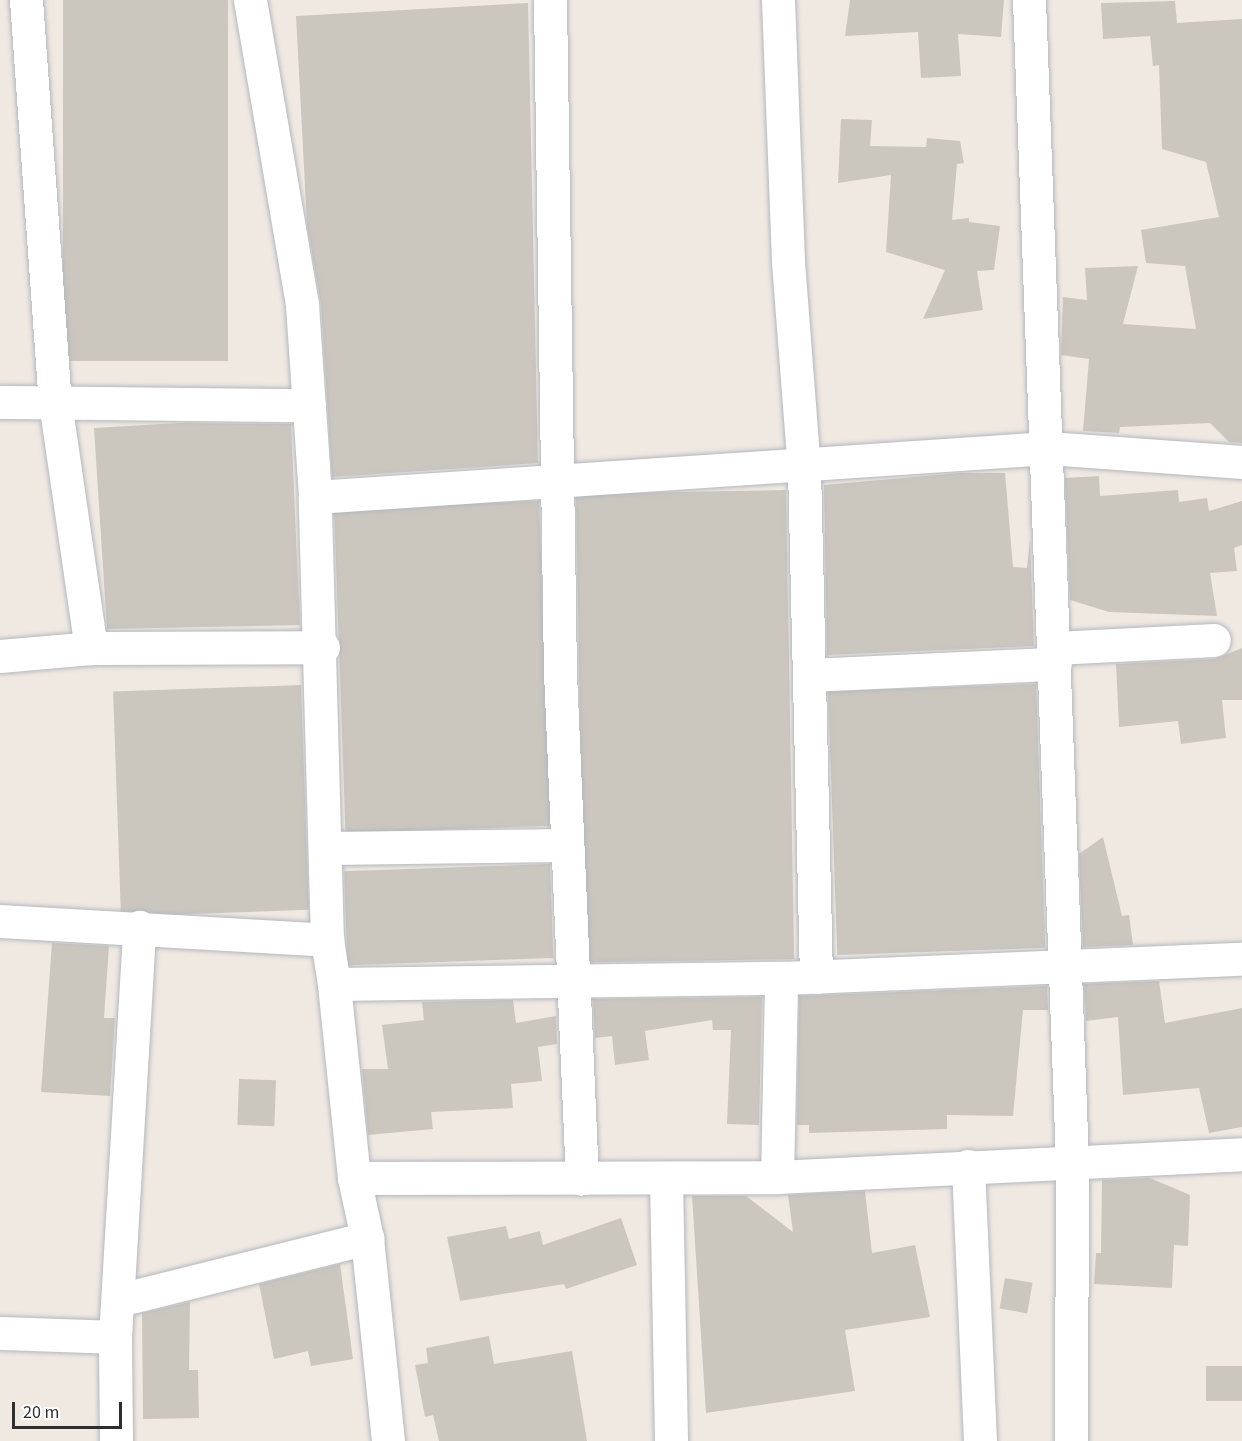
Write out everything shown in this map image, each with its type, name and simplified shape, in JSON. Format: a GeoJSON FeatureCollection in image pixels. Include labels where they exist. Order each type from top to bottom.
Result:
{"type":"FeatureCollection","features":[{"type":"Feature","properties":{"kind":"street"},"geometry":{"type":"LineString","coordinates":[[26,0],[55,402],[91,648]]}},
{"type":"Feature","properties":{"kind":"street"},"geometry":{"type":"LineString","coordinates":[[250,0],[302,305],[323,647],[327,940],[354,1178],[367,1238],[388,1441]]}},
{"type":"Feature","properties":{"kind":"street"},"geometry":{"type":"LineString","coordinates":[[550,0],[566,845],[582,1179]]}},
{"type":"Feature","properties":{"kind":"street"},"geometry":{"type":"LineString","coordinates":[[778,0],[788,262],[804,468],[816,977]]}},
{"type":"Feature","properties":{"kind":"street"},"geometry":{"type":"LineString","coordinates":[[1029,0],[1048,448],[1072,1160],[1071,1441]]}},
{"type":"Feature","properties":{"kind":"street"},"geometry":{"type":"LineString","coordinates":[[0,402],[309,405]]}},
{"type":"Feature","properties":{"kind":"street"},"geometry":{"type":"LineString","coordinates":[[315,497],[804,468],[1048,448],[1242,462]]}},
{"type":"Feature","properties":{"kind":"street"},"geometry":{"type":"LineString","coordinates":[[809,675],[1055,656],[1214,640]]}},
{"type":"Feature","properties":{"kind":"street"},"geometry":{"type":"LineString","coordinates":[[0,656],[91,648],[323,647]]}},
{"type":"Feature","properties":{"kind":"street"},"geometry":{"type":"LineString","coordinates":[[326,848],[566,845]]}},
{"type":"Feature","properties":{"kind":"street"},"geometry":{"type":"LineString","coordinates":[[0,921],[139,927],[327,940]]}},
{"type":"Feature","properties":{"kind":"street"},"geometry":{"type":"LineString","coordinates":[[116,1441],[115,1337],[119,1300],[139,927]]}},
{"type":"Feature","properties":{"kind":"street"},"geometry":{"type":"LineString","coordinates":[[333,984],[781,978],[1066,970],[1242,959]]}},
{"type":"Feature","properties":{"kind":"street"},"geometry":{"type":"LineString","coordinates":[[777,1177],[781,978]]}},
{"type":"Feature","properties":{"kind":"street"},"geometry":{"type":"LineString","coordinates":[[354,1178],[777,1177],[1072,1160],[1242,1154]]}},
{"type":"Feature","properties":{"kind":"street"},"geometry":{"type":"LineString","coordinates":[[968,1166],[980,1441]]}},
{"type":"Feature","properties":{"kind":"street"},"geometry":{"type":"LineString","coordinates":[[666,1179],[671,1441]]}},
{"type":"Feature","properties":{"kind":"street"},"geometry":{"type":"LineString","coordinates":[[119,1300],[367,1238]]}},
{"type":"Feature","properties":{"kind":"street"},"geometry":{"type":"LineString","coordinates":[[0,1333],[115,1337]]}},
{"type":"Feature","properties":{"kind":"building"},"geometry":{"type":"Polygon","coordinates":[[[63,0],[228,0],[228,361],[63,361],[63,0]]]}},
{"type":"Feature","properties":{"kind":"building"},"geometry":{"type":"Polygon","coordinates":[[[850,0],[1004,0],[1001,37],[958,34],[961,76],[921,78],[918,32],[845,36],[850,0]]]}},
{"type":"Feature","properties":{"kind":"building"},"geometry":{"type":"Polygon","coordinates":[[[1175,1],[1177,23],[1242,19],[1242,443],[1229,442],[1210,423],[1120,427],[1119,433],[1083,431],[1089,359],[1061,355],[1063,297],[1087,300],[1085,268],[1138,266],[1123,324],[1196,329],[1185,266],[1146,263],[1141,230],[1219,217],[1206,162],[1162,149],[1159,65],[1153,66],[1150,36],[1103,39],[1101,3],[1175,1]]]}},
{"type":"Feature","properties":{"kind":"building"},"geometry":{"type":"Polygon","coordinates":[[[528,3],[538,463],[332,477],[321,304],[307,224],[296,16],[528,3]]]}},
{"type":"Feature","properties":{"kind":"building"},"geometry":{"type":"Polygon","coordinates":[[[841,119],[872,120],[870,146],[926,147],[927,138],[960,141],[964,163],[957,164],[952,220],[969,218],[969,222],[1000,226],[994,270],[977,271],[983,310],[923,319],[945,270],[886,252],[891,175],[838,183],[841,119]]]}},
{"type":"Feature","properties":{"kind":"building"},"geometry":{"type":"Polygon","coordinates":[[[180,423],[291,424],[300,625],[107,629],[94,428],[180,423]]]}},
{"type":"Feature","properties":{"kind":"building"},"geometry":{"type":"Polygon","coordinates":[[[959,473],[1005,473],[1013,567],[1027,568],[1030,540],[1034,646],[827,655],[824,485],[959,473]]]}},
{"type":"Feature","properties":{"kind":"building"},"geometry":{"type":"Polygon","coordinates":[[[1099,476],[1100,496],[1178,490],[1179,502],[1207,498],[1209,511],[1242,501],[1242,545],[1234,548],[1237,571],[1210,573],[1217,616],[1109,612],[1070,600],[1065,478],[1099,476]]]}},
{"type":"Feature","properties":{"kind":"building"},"geometry":{"type":"Polygon","coordinates":[[[786,490],[794,959],[584,963],[576,494],[786,490]]]}},
{"type":"Feature","properties":{"kind":"building"},"geometry":{"type":"Polygon","coordinates":[[[539,501],[550,826],[345,833],[334,508],[539,501]]]}},
{"type":"Feature","properties":{"kind":"building"},"geometry":{"type":"Polygon","coordinates":[[[1242,648],[1242,700],[1222,700],[1226,738],[1181,744],[1178,721],[1119,727],[1116,664],[1215,659],[1242,648]]]}},
{"type":"Feature","properties":{"kind":"building"},"geometry":{"type":"Polygon","coordinates":[[[1036,684],[1045,948],[837,955],[828,691],[1036,684]]]}},
{"type":"Feature","properties":{"kind":"building"},"geometry":{"type":"Polygon","coordinates":[[[301,685],[309,910],[121,916],[113,692],[301,685]]]}},
{"type":"Feature","properties":{"kind":"building"},"geometry":{"type":"Polygon","coordinates":[[[1103,837],[1122,916],[1129,915],[1133,945],[1083,947],[1079,854],[1103,837]]]}},
{"type":"Feature","properties":{"kind":"building"},"geometry":{"type":"Polygon","coordinates":[[[550,864],[553,958],[347,965],[344,871],[550,864]]]}},
{"type":"Feature","properties":{"kind":"building"},"geometry":{"type":"Polygon","coordinates":[[[52,943],[109,946],[104,1018],[115,1018],[110,1096],[41,1092],[52,943]]]}},
{"type":"Feature","properties":{"kind":"building"},"geometry":{"type":"Polygon","coordinates":[[[1159,981],[1165,1023],[1242,1008],[1242,1127],[1209,1133],[1199,1088],[1123,1095],[1118,1017],[1086,1021],[1084,984],[1159,981]]]}},
{"type":"Feature","properties":{"kind":"building"},"geometry":{"type":"Polygon","coordinates":[[[1047,986],[1048,1010],[1023,1010],[1013,1116],[947,1115],[947,1129],[809,1133],[809,1125],[797,1125],[799,996],[1047,986]]]}},
{"type":"Feature","properties":{"kind":"building"},"geometry":{"type":"Polygon","coordinates":[[[762,997],[759,1125],[727,1124],[731,1030],[713,1030],[712,1020],[645,1031],[649,1060],[615,1065],[612,1036],[595,1038],[593,999],[762,997]]]}},
{"type":"Feature","properties":{"kind":"building"},"geometry":{"type":"Polygon","coordinates":[[[513,1000],[516,1023],[556,1016],[557,1044],[538,1047],[542,1081],[511,1084],[513,1108],[431,1112],[433,1129],[368,1135],[362,1069],[388,1069],[382,1025],[424,1020],[422,1002],[513,1000]]]}},
{"type":"Feature","properties":{"kind":"building"},"geometry":{"type":"Polygon","coordinates":[[[239,1079],[276,1080],[274,1126],[237,1125],[239,1079]]]}},
{"type":"Feature","properties":{"kind":"building"},"geometry":{"type":"Polygon","coordinates":[[[1150,1178],[1190,1195],[1188,1246],[1174,1245],[1172,1288],[1094,1284],[1096,1253],[1101,1253],[1102,1180],[1150,1178]]]}},
{"type":"Feature","properties":{"kind":"building"},"geometry":{"type":"Polygon","coordinates":[[[865,1191],[872,1253],[915,1245],[930,1317],[845,1330],[855,1391],[706,1413],[692,1196],[746,1196],[793,1232],[788,1195],[865,1191]]]}},
{"type":"Feature","properties":{"kind":"building"},"geometry":{"type":"Polygon","coordinates":[[[621,1218],[637,1265],[566,1289],[564,1284],[460,1301],[447,1237],[506,1226],[509,1239],[540,1231],[543,1245],[621,1218]]]}},
{"type":"Feature","properties":{"kind":"building"},"geometry":{"type":"Polygon","coordinates":[[[340,1264],[353,1359],[311,1366],[308,1351],[274,1359],[259,1284],[340,1264]]]}},
{"type":"Feature","properties":{"kind":"building"},"geometry":{"type":"Polygon","coordinates":[[[1005,1278],[1033,1283],[1027,1313],[1000,1309],[1005,1278]]]}},
{"type":"Feature","properties":{"kind":"building"},"geometry":{"type":"Polygon","coordinates":[[[190,1302],[189,1370],[198,1370],[199,1418],[143,1419],[142,1313],[190,1302]]]}},
{"type":"Feature","properties":{"kind":"building"},"geometry":{"type":"Polygon","coordinates":[[[489,1336],[494,1364],[572,1351],[587,1441],[439,1441],[433,1415],[425,1417],[415,1365],[428,1363],[426,1348],[489,1336]]]}},
{"type":"Feature","properties":{"kind":"building"},"geometry":{"type":"Polygon","coordinates":[[[1206,1366],[1242,1366],[1242,1401],[1206,1401],[1206,1366]]]}}]}
